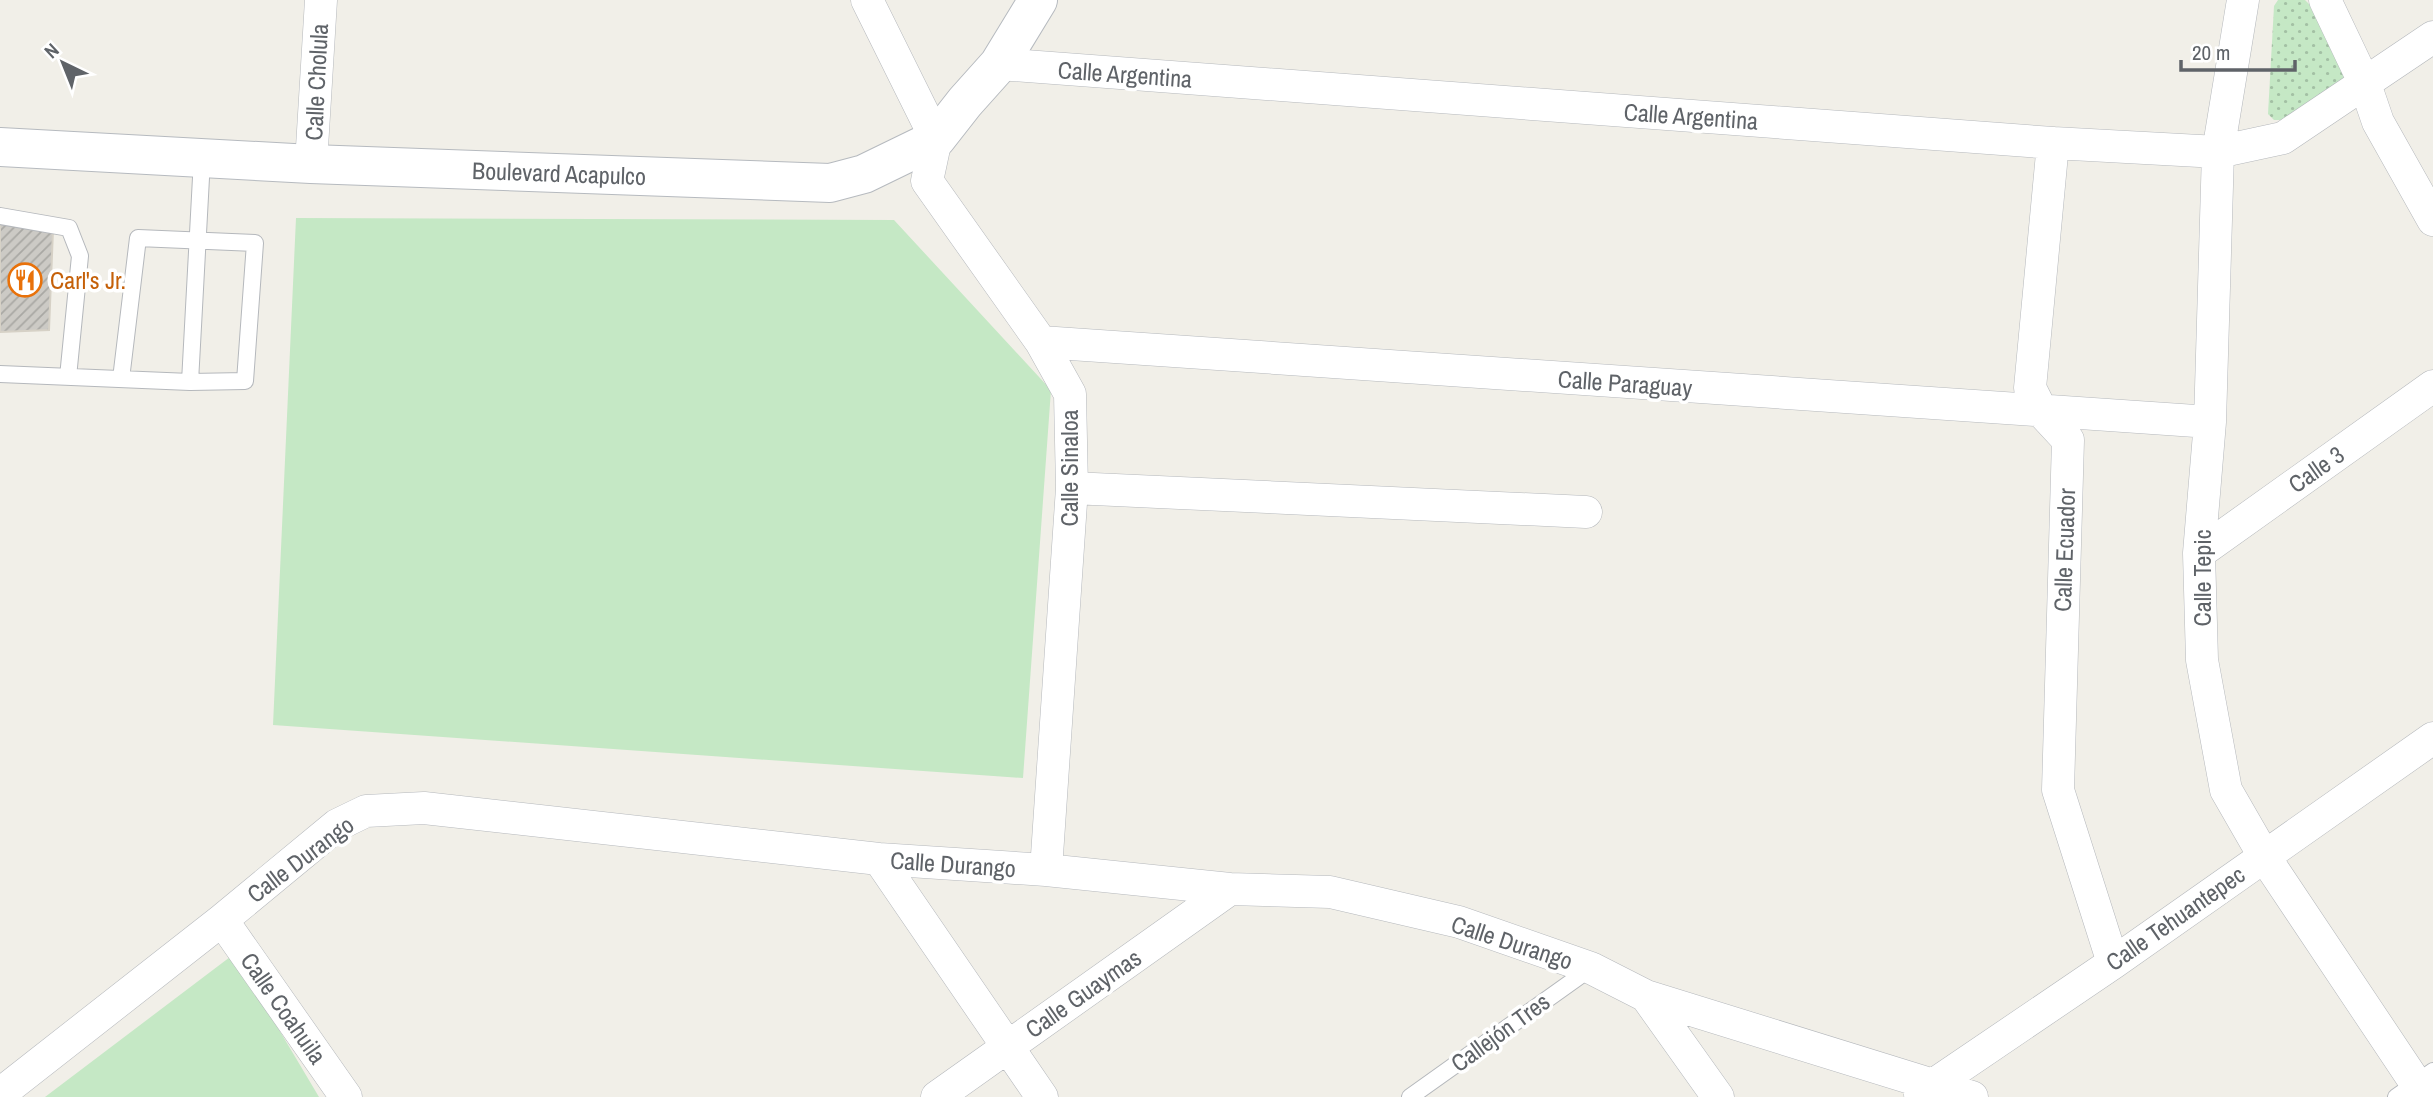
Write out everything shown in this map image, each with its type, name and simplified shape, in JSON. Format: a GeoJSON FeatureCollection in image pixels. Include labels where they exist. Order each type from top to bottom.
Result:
{"type":"FeatureCollection","features":[{"type":"Feature","properties":{"kind":"main road","name":"Boulevard Acapulco"},"geometry":{"type":"LineString","coordinates":[[0,147],[311,164],[830,183],[863,174],[936,139],[999,64],[1038,0]]}},
{"type":"Feature","properties":{"kind":"street","name":"Calle Cholula"},"geometry":{"type":"LineString","coordinates":[[311,164],[321,0]]}},
{"type":"Feature","properties":{"kind":"street"},"geometry":{"type":"LineString","coordinates":[[867,0],[936,139]]}},
{"type":"Feature","properties":{"kind":"street","name":"Calle Tepic"},"geometry":{"type":"LineString","coordinates":[[2242,0],[2218,152],[2210,422],[2199,553],[2202,660],[2226,790],[2264,856],[2417,1087]]}},
{"type":"Feature","properties":{"kind":"street"},"geometry":{"type":"LineString","coordinates":[[2325,0],[2365,84],[2378,122],[2433,220]]}},
{"type":"Feature","properties":{"kind":"street"},"geometry":{"type":"LineString","coordinates":[[2365,84],[2433,37]]}},
{"type":"Feature","properties":{"kind":"street","name":"Calle Argentina"},"geometry":{"type":"LineString","coordinates":[[999,64],[2053,143],[2218,152],[2283,138],[2365,84]]}},
{"type":"Feature","properties":{"kind":"street","name":"Calle Sinaloa"},"geometry":{"type":"LineString","coordinates":[[936,139],[927,181],[1041,342],[1070,394],[1072,488],[1046,870]]}},
{"type":"Feature","properties":{"kind":"street","name":"Calle Ecuador"},"geometry":{"type":"LineString","coordinates":[[2053,143],[2030,388],[2042,412],[2068,440],[2058,790],[2113,962]]}},
{"type":"Feature","properties":{"kind":"street","name":"Calle Paraguay"},"geometry":{"type":"LineString","coordinates":[[1041,342],[2210,422]]}},
{"type":"Feature","properties":{"kind":"street","name":"Calle 3"},"geometry":{"type":"LineString","coordinates":[[2199,553],[2433,386]]}},
{"type":"Feature","properties":{"kind":"street"},"geometry":{"type":"LineString","coordinates":[[1072,488],[1586,512]]}},
{"type":"Feature","properties":{"kind":"street","name":"Calle Tehuantepec"},"geometry":{"type":"LineString","coordinates":[[1925,1091],[2433,738]]}},
{"type":"Feature","properties":{"kind":"street","name":"Calle Durango"},"geometry":{"type":"LineString","coordinates":[[0,1094],[222,920],[337,825],[366,811],[424,808],[880,859],[1046,870],[1230,889],[1330,892],[1459,922],[1591,968],[1646,996],[1925,1091],[1972,1097]]}},
{"type":"Feature","properties":{"kind":"street"},"geometry":{"type":"LineString","coordinates":[[880,859],[1042,1097]]}},
{"type":"Feature","properties":{"kind":"street","name":"Calle Guaymas"},"geometry":{"type":"LineString","coordinates":[[937,1097],[1230,889]]}},
{"type":"Feature","properties":{"kind":"street","name":"Calle Coahuila"},"geometry":{"type":"LineString","coordinates":[[222,920],[346,1097]]}},
{"type":"Feature","properties":{"kind":"street"},"geometry":{"type":"LineString","coordinates":[[1646,996],[1718,1097]]}},
{"type":"Feature","properties":{"kind":"lane"},"geometry":{"type":"LineString","coordinates":[[190,382],[202,159]]}},
{"type":"Feature","properties":{"kind":"lane"},"geometry":{"type":"LineString","coordinates":[[0,216],[69,228],[80,256],[68,377]]}},
{"type":"Feature","properties":{"kind":"lane"},"geometry":{"type":"LineString","coordinates":[[0,374],[190,382],[244,381],[255,243],[138,238],[121,379]]}},
{"type":"Feature","properties":{"kind":"lane","name":"Callejón Tres"},"geometry":{"type":"LineString","coordinates":[[1410,1097],[1591,968]]}},
{"type":"Feature","properties":{"kind":"green space"},"geometry":{"type":"Polygon","coordinates":[[[2278,0],[2305,0],[2309,4],[2345,74],[2344,84],[2283,120],[2274,120],[2268,114],[2274,6],[2278,0]]]}},
{"type":"Feature","properties":{"kind":"green space"},"geometry":{"type":"Polygon","coordinates":[[[296,218],[894,220],[1051,390],[1023,778],[273,725],[296,218]]]}},
{"type":"Feature","properties":{"kind":"green space"},"geometry":{"type":"Polygon","coordinates":[[[234,954],[319,1097],[45,1097],[234,954]]]}},
{"type":"Feature","properties":{"kind":"building","name":"Carl's Jr."},"geometry":{"type":"Polygon","coordinates":[[[0,224],[53,230],[49,330],[0,332],[0,224]]]}},
{"type":"Feature","properties":{"kind":"place","name":"Carl's Jr."},"geometry":{"type":"Point","coordinates":[25,280]}}]}
